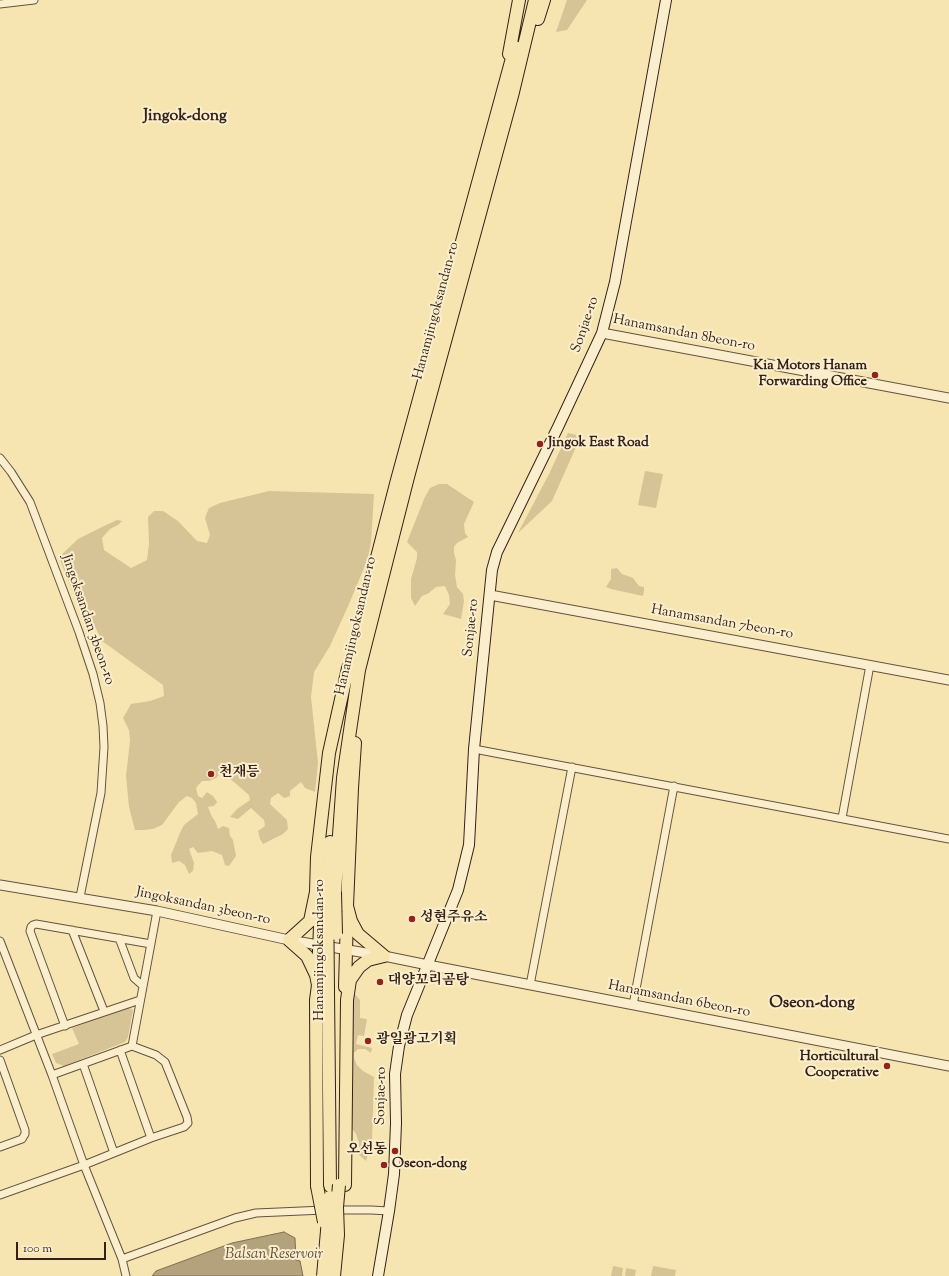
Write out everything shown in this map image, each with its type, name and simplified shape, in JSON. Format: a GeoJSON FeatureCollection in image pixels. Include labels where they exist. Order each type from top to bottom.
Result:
{"type":"FeatureCollection","features":[{"type":"Feature","properties":{"kind":"highway"},"geometry":{"type":"LineString","coordinates":[[507,94],[518,0]]}},
{"type":"Feature","properties":{"kind":"highway"},"geometry":{"type":"LineString","coordinates":[[507,94],[528,0]]}},
{"type":"Feature","properties":{"kind":"highway","name":"Hanamjingoksandan-ro"},"geometry":{"type":"LineString","coordinates":[[334,1276],[338,1235],[338,1185],[327,989],[326,891],[329,846],[342,724],[402,479],[507,94],[535,0]]}},
{"type":"Feature","properties":{"kind":"highway"},"geometry":{"type":"LineString","coordinates":[[507,94],[544,0]]}},
{"type":"Feature","properties":{"kind":"highway"},"geometry":{"type":"LineString","coordinates":[[347,1000],[345,984],[352,781],[358,721],[366,671],[361,644]]}},
{"type":"Feature","properties":{"kind":"highway"},"geometry":{"type":"LineString","coordinates":[[326,891],[310,921],[289,940],[308,956],[316,975],[327,989]]}},
{"type":"Feature","properties":{"kind":"highway"},"geometry":{"type":"LineString","coordinates":[[326,891],[320,926],[319,945],[327,989]]}},
{"type":"Feature","properties":{"kind":"highway"},"geometry":{"type":"LineString","coordinates":[[347,906],[351,922],[358,934],[384,956]]}},
{"type":"Feature","properties":{"kind":"highway"},"geometry":{"type":"LineString","coordinates":[[338,1185],[347,1000],[350,980],[359,967],[368,960],[384,956]]}},
{"type":"Feature","properties":{"kind":"highway"},"geometry":{"type":"LineString","coordinates":[[326,1233],[317,1186],[316,1000],[327,989]]}},
{"type":"Feature","properties":{"kind":"highway","name":"Hanamjingoksandan-ro"},"geometry":{"type":"LineString","coordinates":[[323,1276],[330,1204],[338,1185]]}},
{"type":"Feature","properties":{"kind":"main road","name":"Sonjae-ro"},"geometry":{"type":"LineString","coordinates":[[378,1276],[394,1174],[396,1123],[395,1074],[399,1046],[408,1015],[458,890],[469,845],[474,749],[492,570],[497,552],[558,427],[602,332],[615,282],[666,0]]}},
{"type":"Feature","properties":{"kind":"street"},"geometry":{"type":"LineString","coordinates":[[0,4],[34,0]]}},
{"type":"Feature","properties":{"kind":"street","name":"Hanamsandan 8beon-ro"},"geometry":{"type":"LineString","coordinates":[[602,332],[949,398]]}},
{"type":"Feature","properties":{"kind":"street","name":"Jingoksandan 3beon-ro"},"geometry":{"type":"LineString","coordinates":[[0,458],[11,472],[30,502],[82,639],[100,703],[104,747],[101,793],[80,898]]}},
{"type":"Feature","properties":{"kind":"street","name":"Hanamsandan 7beon-ro"},"geometry":{"type":"LineString","coordinates":[[490,595],[949,680]]}},
{"type":"Feature","properties":{"kind":"street"},"geometry":{"type":"LineString","coordinates":[[842,818],[870,665]]}},
{"type":"Feature","properties":{"kind":"street"},"geometry":{"type":"LineString","coordinates":[[474,749],[949,839]]}},
{"type":"Feature","properties":{"kind":"street"},"geometry":{"type":"LineString","coordinates":[[530,985],[572,767]]}},
{"type":"Feature","properties":{"kind":"street"},"geometry":{"type":"LineString","coordinates":[[633,1005],[674,786]]}},
{"type":"Feature","properties":{"kind":"street","name":"Jingoksandan 3beon-ro"},"geometry":{"type":"LineString","coordinates":[[0,885],[157,911],[289,940],[384,956]]}},
{"type":"Feature","properties":{"kind":"street"},"geometry":{"type":"LineString","coordinates":[[132,1046],[157,911]]}},
{"type":"Feature","properties":{"kind":"street"},"geometry":{"type":"LineString","coordinates":[[65,1026],[30,931],[31,927],[36,924],[151,944]]}},
{"type":"Feature","properties":{"kind":"street"},"geometry":{"type":"LineString","coordinates":[[72,930],[104,1012]]}},
{"type":"Feature","properties":{"kind":"street"},"geometry":{"type":"LineString","coordinates":[[119,938],[134,978],[143,986]]}},
{"type":"Feature","properties":{"kind":"street"},"geometry":{"type":"LineString","coordinates":[[0,942],[52,1075],[84,1165],[122,1259],[126,1276]]}},
{"type":"Feature","properties":{"kind":"street","name":"Hanamsandan 6beon-ro"},"geometry":{"type":"LineString","coordinates":[[384,956],[949,1066]]}},
{"type":"Feature","properties":{"kind":"street"},"geometry":{"type":"LineString","coordinates":[[0,1050],[36,1035],[140,1000]]}},
{"type":"Feature","properties":{"kind":"street"},"geometry":{"type":"LineString","coordinates":[[0,1195],[184,1127],[188,1123],[165,1062],[156,1056],[132,1046],[52,1075]]}},
{"type":"Feature","properties":{"kind":"street"},"geometry":{"type":"LineString","coordinates":[[120,1050],[151,1138]]}},
{"type":"Feature","properties":{"kind":"street"},"geometry":{"type":"LineString","coordinates":[[0,1060],[25,1130],[25,1134],[22,1139],[0,1147]]}},
{"type":"Feature","properties":{"kind":"street"},"geometry":{"type":"LineString","coordinates":[[83,1064],[114,1152]]}},
{"type":"Feature","properties":{"kind":"street"},"geometry":{"type":"LineString","coordinates":[[122,1259],[235,1218],[256,1213],[352,1210],[389,1211]]}},
{"type":"Feature","properties":{"kind":"shaded area"},"geometry":{"type":"Polygon","coordinates":[[[567,0],[587,0],[567,30],[556,32],[567,0]]]}},
{"type":"Feature","properties":{"kind":"shaded area"},"geometry":{"type":"Polygon","coordinates":[[[568,433],[581,436],[552,501],[518,533],[549,474],[568,433]]]}},
{"type":"Feature","properties":{"kind":"shaded area"},"geometry":{"type":"Polygon","coordinates":[[[645,471],[663,474],[656,508],[638,505],[645,471]]]}},
{"type":"Feature","properties":{"kind":"shaded area"},"geometry":{"type":"Polygon","coordinates":[[[439,484],[447,484],[474,502],[464,524],[465,533],[468,537],[457,543],[454,547],[457,587],[463,594],[464,601],[461,619],[443,614],[450,604],[449,595],[445,586],[436,587],[429,593],[422,596],[415,606],[411,598],[411,579],[417,558],[417,552],[407,542],[424,499],[430,488],[439,484]]]}},
{"type":"Feature","properties":{"kind":"shaded area"},"geometry":{"type":"Polygon","coordinates":[[[269,491],[374,494],[371,543],[367,561],[349,604],[330,646],[314,672],[311,697],[318,763],[315,792],[305,788],[301,782],[290,791],[290,796],[284,798],[278,793],[271,798],[270,804],[287,820],[288,829],[283,834],[263,844],[258,831],[265,826],[264,820],[251,808],[238,819],[230,817],[237,809],[250,800],[249,795],[222,772],[216,778],[209,781],[202,781],[196,788],[198,796],[202,798],[207,792],[213,796],[217,802],[214,806],[208,807],[218,829],[223,826],[229,828],[236,856],[229,866],[225,865],[222,855],[212,851],[198,853],[193,847],[189,849],[194,863],[193,871],[189,874],[185,865],[179,861],[172,863],[171,855],[184,825],[198,814],[196,803],[192,798],[187,796],[179,802],[162,825],[153,829],[135,830],[129,807],[126,776],[130,741],[129,730],[123,718],[131,704],[150,701],[164,696],[163,685],[102,641],[87,610],[79,608],[59,557],[78,539],[117,520],[122,521],[110,529],[102,538],[104,550],[131,568],[147,560],[149,544],[148,517],[154,511],[163,511],[178,521],[197,541],[207,543],[210,535],[205,518],[209,508],[220,503],[269,491]]]}},
{"type":"Feature","properties":{"kind":"shaded area"},"geometry":{"type":"Polygon","coordinates":[[[617,568],[622,574],[633,578],[639,586],[644,587],[643,596],[606,587],[611,579],[611,569],[617,568]]]}},
{"type":"Feature","properties":{"kind":"shaded area"},"geometry":{"type":"Polygon","coordinates":[[[355,994],[360,1000],[360,1018],[367,1019],[364,1036],[358,1035],[356,1044],[372,1048],[371,1053],[365,1049],[358,1049],[354,1053],[354,1058],[357,1065],[363,1071],[374,1077],[372,1141],[366,1161],[359,1155],[359,1143],[356,1134],[350,1126],[350,1058],[353,1023],[352,998],[355,994]]]}},
{"type":"Feature","properties":{"kind":"shaded area"},"geometry":{"type":"Polygon","coordinates":[[[128,1007],[133,1010],[128,1037],[125,1042],[64,1066],[56,1063],[52,1054],[79,1044],[72,1028],[128,1007]]]}},
{"type":"Feature","properties":{"kind":"shaded area"},"geometry":{"type":"Polygon","coordinates":[[[613,1266],[623,1268],[622,1276],[611,1276],[613,1266]]]}},
{"type":"Feature","properties":{"kind":"shaded area"},"geometry":{"type":"Polygon","coordinates":[[[653,1266],[676,1270],[675,1276],[651,1276],[653,1266]]]}},
{"type":"Feature","properties":{"kind":"shaded area"},"geometry":{"type":"Polygon","coordinates":[[[626,1268],[636,1270],[635,1276],[625,1276],[626,1268]]]}},
{"type":"Feature","properties":{"kind":"water","name":"Balsan Reservoir"},"geometry":{"type":"Polygon","coordinates":[[[284,1232],[295,1238],[296,1260],[300,1261],[303,1276],[152,1276],[156,1271],[232,1243],[284,1232]]]}},
{"type":"Feature","properties":{"kind":"place","name":"Kia Motors Hanam Forwarding Office"},"geometry":{"type":"Point","coordinates":[875,375]}},
{"type":"Feature","properties":{"kind":"place","name":"Jingok East Road"},"geometry":{"type":"Point","coordinates":[540,444]}},
{"type":"Feature","properties":{"kind":"place","name":"천재등"},"geometry":{"type":"Point","coordinates":[211,774]}},
{"type":"Feature","properties":{"kind":"place","name":"성현주유소"},"geometry":{"type":"Point","coordinates":[412,919]}},
{"type":"Feature","properties":{"kind":"place","name":"대양꼬리곰탕"},"geometry":{"type":"Point","coordinates":[380,982]}},
{"type":"Feature","properties":{"kind":"place","name":"광일광고기획"},"geometry":{"type":"Point","coordinates":[368,1041]}},
{"type":"Feature","properties":{"kind":"place","name":"Horticultural Cooperative"},"geometry":{"type":"Point","coordinates":[887,1066]}},
{"type":"Feature","properties":{"kind":"place","name":"오선동"},"geometry":{"type":"Point","coordinates":[395,1151]}},
{"type":"Feature","properties":{"kind":"place","name":"Oseon-dong"},"geometry":{"type":"Point","coordinates":[384,1165]}},
{"type":"Feature","properties":{"kind":"district","name":"Jingok-dong"},"geometry":{"type":"Point","coordinates":[185,117]}},
{"type":"Feature","properties":{"kind":"district","name":"Oseon-dong"},"geometry":{"type":"Point","coordinates":[812,1004]}}]}
